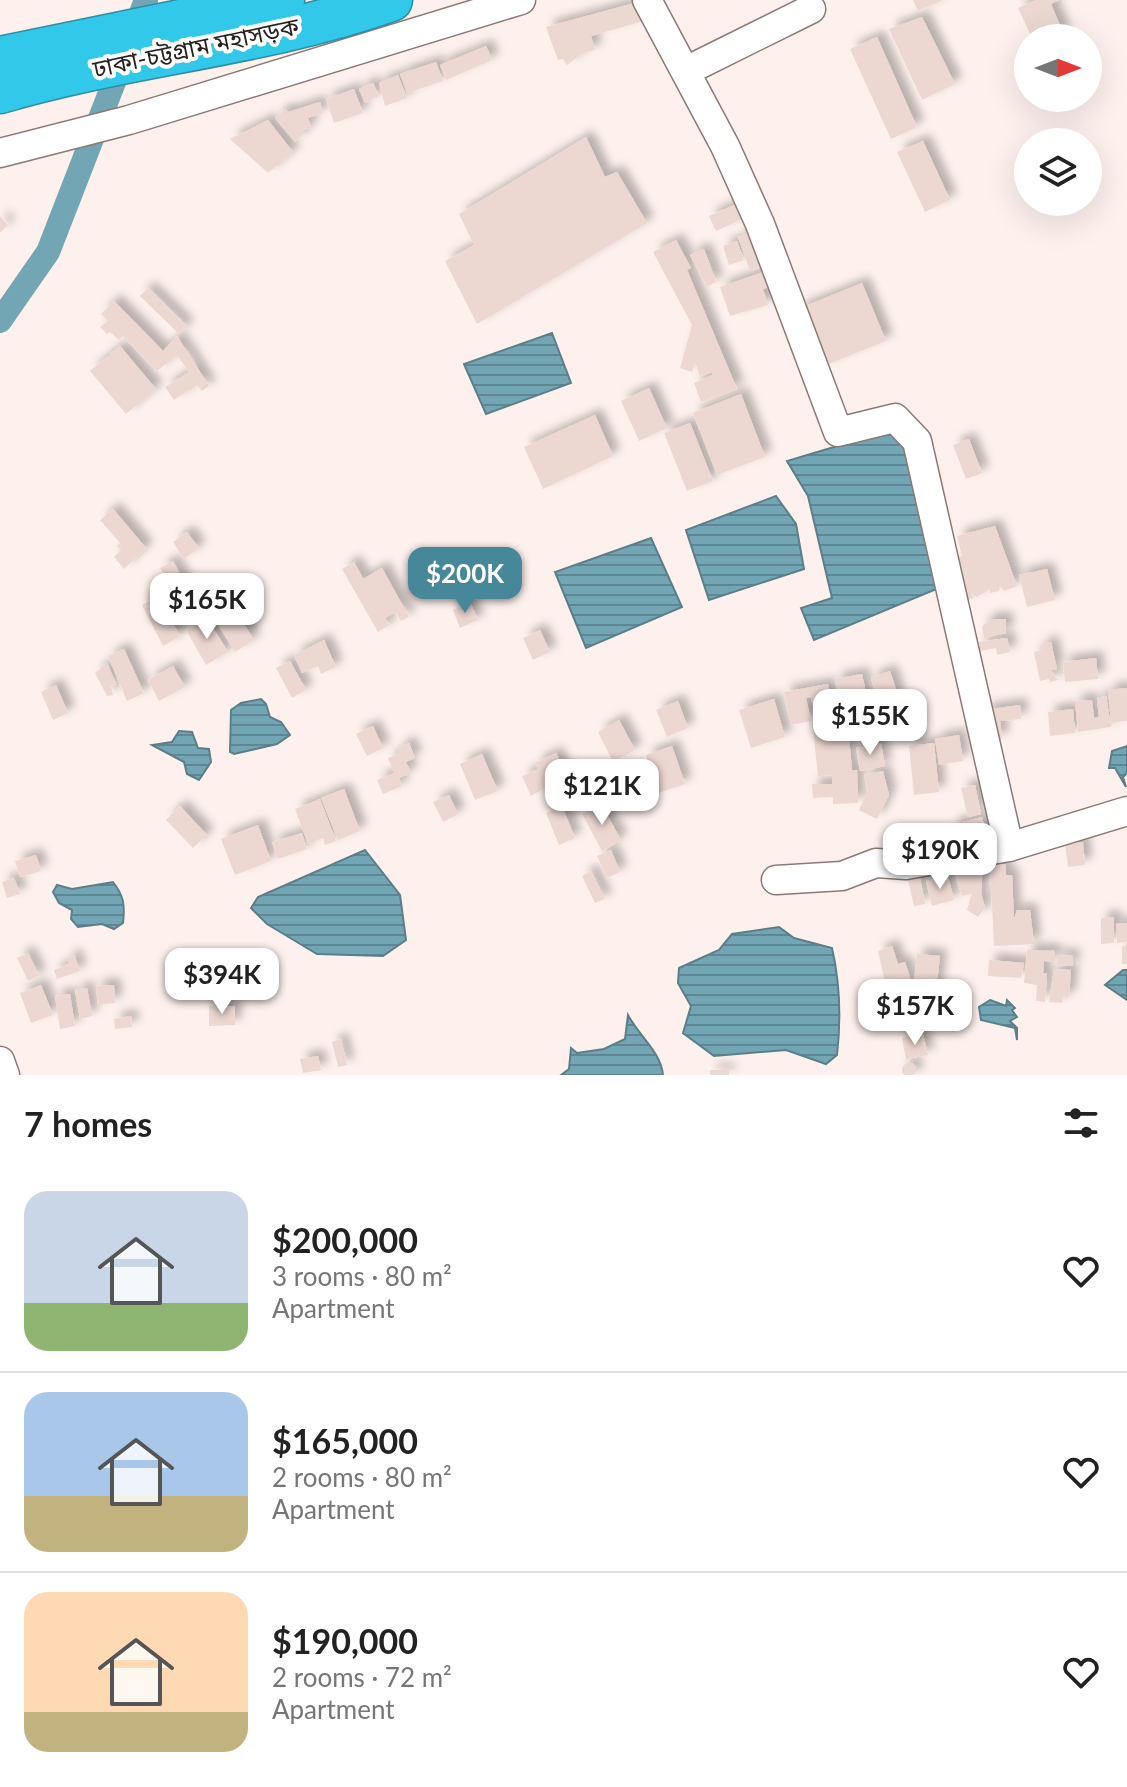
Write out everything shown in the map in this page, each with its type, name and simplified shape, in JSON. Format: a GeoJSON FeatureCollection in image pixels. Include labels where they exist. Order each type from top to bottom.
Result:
{"type":"FeatureCollection","features":[{"type":"Feature","properties":{"kind":"highway","name":"ঢাকা-চট্টগ্রাম মহাসড়ক"},"geometry":{"type":"LineString","coordinates":[[0,58],[283,0]]}},
{"type":"Feature","properties":{"kind":"highway","name":"ঢাকা-চট্টগ্রাম মহাসড়ক"},"geometry":{"type":"LineString","coordinates":[[0,92],[170,51],[334,20],[391,0]]}},
{"type":"Feature","properties":{"kind":"street"},"geometry":{"type":"LineString","coordinates":[[0,153],[129,120],[521,0]]}},
{"type":"Feature","properties":{"kind":"street"},"geometry":{"type":"LineString","coordinates":[[647,0],[725,146],[783,277],[838,432],[895,418],[917,441],[1009,847]]}},
{"type":"Feature","properties":{"kind":"street"},"geometry":{"type":"LineString","coordinates":[[686,71],[811,9]]}},
{"type":"Feature","properties":{"kind":"street"},"geometry":{"type":"LineString","coordinates":[[776,880],[842,876],[876,863],[906,865],[1009,847],[1127,811]]}},
{"type":"Feature","properties":{"kind":"street"},"geometry":{"type":"LineString","coordinates":[[0,1061],[5,1075]]}},
{"type":"Feature","properties":{"kind":"water"},"geometry":{"type":"Polygon","coordinates":[[[552,333],[571,383],[486,414],[464,364],[552,333]]]}},
{"type":"Feature","properties":{"kind":"water"},"geometry":{"type":"Polygon","coordinates":[[[894,429],[905,447],[939,588],[814,640],[801,608],[832,598],[808,496],[787,461],[894,429]]]}},
{"type":"Feature","properties":{"kind":"water"},"geometry":{"type":"Polygon","coordinates":[[[776,496],[796,524],[804,569],[709,600],[686,530],[776,496]]]}},
{"type":"Feature","properties":{"kind":"water"},"geometry":{"type":"Polygon","coordinates":[[[651,538],[682,607],[586,648],[555,572],[651,538]]]}},
{"type":"Feature","properties":{"kind":"water"},"geometry":{"type":"Polygon","coordinates":[[[261,699],[270,717],[281,722],[290,735],[277,744],[234,754],[230,752],[231,710],[241,703],[261,699]]]}},
{"type":"Feature","properties":{"kind":"water"},"geometry":{"type":"Polygon","coordinates":[[[179,731],[192,732],[198,748],[209,749],[211,762],[199,780],[187,774],[184,762],[152,745],[172,742],[179,731]]]}},
{"type":"Feature","properties":{"kind":"water"},"geometry":{"type":"Polygon","coordinates":[[[1127,746],[1127,773],[1123,777],[1126,787],[1115,768],[1109,768],[1112,751],[1127,746]]]}},
{"type":"Feature","properties":{"kind":"water"},"geometry":{"type":"Polygon","coordinates":[[[365,850],[400,895],[406,940],[383,956],[317,954],[267,924],[251,908],[258,897],[365,850]]]}},
{"type":"Feature","properties":{"kind":"water"},"geometry":{"type":"Polygon","coordinates":[[[113,882],[122,896],[124,911],[123,923],[114,929],[102,924],[78,927],[71,919],[72,910],[59,903],[53,892],[57,885],[72,889],[113,882]]]}},
{"type":"Feature","properties":{"kind":"water"},"geometry":{"type":"Polygon","coordinates":[[[779,927],[794,938],[832,948],[838,988],[839,1028],[837,1055],[826,1064],[786,1050],[714,1056],[683,1033],[691,1006],[678,983],[679,968],[719,950],[732,934],[779,927]]]}},
{"type":"Feature","properties":{"kind":"water"},"geometry":{"type":"Polygon","coordinates":[[[1127,970],[1127,1000],[1105,985],[1127,970]]]}},
{"type":"Feature","properties":{"kind":"water"},"geometry":{"type":"Polygon","coordinates":[[[990,1000],[1006,1006],[1007,1000],[1015,1008],[1012,1010],[1017,1017],[1010,1021],[1017,1028],[1017,1040],[1015,1028],[981,1020],[979,1007],[990,1000]]]}},
{"type":"Feature","properties":{"kind":"water"},"geometry":{"type":"Polygon","coordinates":[[[628,1015],[654,1051],[663,1075],[561,1075],[569,1069],[571,1048],[577,1053],[604,1049],[625,1039],[628,1015]]]}},
{"type":"Feature","properties":{"kind":"building"},"geometry":{"type":"Polygon","coordinates":[[[913,0],[943,0],[918,11],[913,0]]]}},
{"type":"Feature","properties":{"kind":"building"},"geometry":{"type":"Polygon","coordinates":[[[1036,0],[1059,0],[1051,4],[1059,24],[1025,24],[1018,8],[1036,0]]]}},
{"type":"Feature","properties":{"kind":"building"},"geometry":{"type":"Polygon","coordinates":[[[638,2],[643,21],[591,36],[595,50],[583,53],[567,65],[563,59],[558,60],[546,27],[638,2]]]}},
{"type":"Feature","properties":{"kind":"building"},"geometry":{"type":"Polygon","coordinates":[[[922,17],[955,84],[922,100],[889,29],[922,17]]]}},
{"type":"Feature","properties":{"kind":"building"},"geometry":{"type":"Polygon","coordinates":[[[877,37],[917,127],[891,139],[850,49],[877,37]]]}},
{"type":"Feature","properties":{"kind":"building"},"geometry":{"type":"Polygon","coordinates":[[[486,46],[492,60],[446,80],[440,65],[486,46]]]}},
{"type":"Feature","properties":{"kind":"building"},"geometry":{"type":"Polygon","coordinates":[[[436,62],[443,81],[407,93],[400,74],[436,62]]]}},
{"type":"Feature","properties":{"kind":"building"},"geometry":{"type":"Polygon","coordinates":[[[398,75],[407,98],[385,106],[379,83],[398,75]]]}},
{"type":"Feature","properties":{"kind":"building"},"geometry":{"type":"Polygon","coordinates":[[[373,83],[379,96],[365,103],[359,89],[373,83]]]}},
{"type":"Feature","properties":{"kind":"building"},"geometry":{"type":"Polygon","coordinates":[[[354,89],[363,113],[334,123],[326,99],[354,89]]]}},
{"type":"Feature","properties":{"kind":"building"},"geometry":{"type":"Polygon","coordinates":[[[320,102],[323,113],[308,118],[311,128],[303,130],[305,133],[295,142],[275,118],[285,109],[288,112],[320,102]]]}},
{"type":"Feature","properties":{"kind":"building"},"geometry":{"type":"Polygon","coordinates":[[[268,120],[293,152],[268,173],[230,139],[268,120]]]}},
{"type":"Feature","properties":{"kind":"building"},"geometry":{"type":"Polygon","coordinates":[[[586,137],[605,177],[617,172],[647,223],[477,324],[445,261],[474,245],[459,214],[586,137]]]}},
{"type":"Feature","properties":{"kind":"building"},"geometry":{"type":"Polygon","coordinates":[[[923,141],[950,200],[925,212],[897,152],[923,141]]]}},
{"type":"Feature","properties":{"kind":"building"},"geometry":{"type":"Polygon","coordinates":[[[743,201],[749,216],[716,231],[709,216],[743,201]]]}},
{"type":"Feature","properties":{"kind":"building"},"geometry":{"type":"Polygon","coordinates":[[[0,216],[8,225],[0,233],[0,216]]]}},
{"type":"Feature","properties":{"kind":"building"},"geometry":{"type":"Polygon","coordinates":[[[756,230],[768,265],[750,271],[738,237],[756,230]]]}},
{"type":"Feature","properties":{"kind":"building"},"geometry":{"type":"Polygon","coordinates":[[[676,240],[691,268],[687,270],[737,389],[701,402],[694,383],[713,375],[712,372],[700,376],[695,362],[692,372],[680,368],[692,325],[653,252],[676,240]]]}},
{"type":"Feature","properties":{"kind":"building"},"geometry":{"type":"Polygon","coordinates":[[[737,241],[744,260],[729,265],[723,246],[737,241]]]}},
{"type":"Feature","properties":{"kind":"building"},"geometry":{"type":"Polygon","coordinates":[[[704,249],[716,282],[707,287],[690,255],[704,249]]]}},
{"type":"Feature","properties":{"kind":"building"},"geometry":{"type":"Polygon","coordinates":[[[772,269],[777,284],[763,289],[768,305],[730,316],[720,287],[772,269]]]}},
{"type":"Feature","properties":{"kind":"building"},"geometry":{"type":"Polygon","coordinates":[[[862,283],[886,341],[821,367],[798,309],[862,283]]]}},
{"type":"Feature","properties":{"kind":"building"},"geometry":{"type":"Polygon","coordinates":[[[148,288],[187,326],[179,334],[140,296],[148,288]]]}},
{"type":"Feature","properties":{"kind":"building"},"geometry":{"type":"Polygon","coordinates":[[[114,301],[163,351],[177,336],[209,386],[202,391],[197,385],[174,400],[165,387],[189,372],[177,355],[157,371],[123,336],[119,340],[110,332],[107,334],[100,327],[108,321],[101,314],[114,301]]]}},
{"type":"Feature","properties":{"kind":"building"},"geometry":{"type":"Polygon","coordinates":[[[120,346],[156,389],[126,414],[90,371],[120,346]]]}},
{"type":"Feature","properties":{"kind":"building"},"geometry":{"type":"Polygon","coordinates":[[[649,388],[667,428],[639,441],[621,401],[649,388]]]}},
{"type":"Feature","properties":{"kind":"building"},"geometry":{"type":"Polygon","coordinates":[[[741,394],[765,457],[717,475],[693,413],[741,394]]]}},
{"type":"Feature","properties":{"kind":"building"},"geometry":{"type":"Polygon","coordinates":[[[595,415],[613,456],[543,489],[524,447],[595,415]]]}},
{"type":"Feature","properties":{"kind":"building"},"geometry":{"type":"Polygon","coordinates":[[[690,423],[713,481],[687,491],[664,433],[690,423]]]}},
{"type":"Feature","properties":{"kind":"building"},"geometry":{"type":"Polygon","coordinates":[[[969,439],[982,473],[966,479],[953,445],[969,439]]]}},
{"type":"Feature","properties":{"kind":"building"},"geometry":{"type":"Polygon","coordinates":[[[113,509],[146,548],[124,569],[114,557],[121,550],[117,546],[120,543],[100,520],[113,509]]]}},
{"type":"Feature","properties":{"kind":"building"},"geometry":{"type":"Polygon","coordinates":[[[995,526],[1017,586],[1004,591],[1000,586],[999,591],[990,593],[990,589],[977,597],[972,594],[973,598],[965,601],[958,575],[963,574],[957,536],[995,526]]]}},
{"type":"Feature","properties":{"kind":"building"},"geometry":{"type":"Polygon","coordinates":[[[187,532],[199,548],[184,559],[173,542],[187,532]]]}},
{"type":"Feature","properties":{"kind":"building"},"geometry":{"type":"Polygon","coordinates":[[[489,560],[501,588],[475,600],[463,571],[489,560]]]}},
{"type":"Feature","properties":{"kind":"building"},"geometry":{"type":"Polygon","coordinates":[[[173,561],[186,585],[174,592],[160,568],[173,561]]]}},
{"type":"Feature","properties":{"kind":"building"},"geometry":{"type":"Polygon","coordinates":[[[354,562],[363,579],[382,568],[409,617],[401,621],[396,612],[385,618],[389,625],[378,632],[342,569],[354,562]]]}},
{"type":"Feature","properties":{"kind":"building"},"geometry":{"type":"Polygon","coordinates":[[[1047,569],[1055,600],[1027,607],[1019,575],[1047,569]]]}},
{"type":"Feature","properties":{"kind":"building"},"geometry":{"type":"Polygon","coordinates":[[[224,593],[254,640],[235,652],[206,605],[224,593]]]}},
{"type":"Feature","properties":{"kind":"building"},"geometry":{"type":"Polygon","coordinates":[[[155,598],[181,636],[163,646],[142,605],[155,598]]]}},
{"type":"Feature","properties":{"kind":"building"},"geometry":{"type":"Polygon","coordinates":[[[470,602],[478,620],[460,628],[453,610],[470,602]]]}},
{"type":"Feature","properties":{"kind":"building"},"geometry":{"type":"Polygon","coordinates":[[[207,618],[228,652],[206,665],[186,630],[207,618]]]}},
{"type":"Feature","properties":{"kind":"building"},"geometry":{"type":"Polygon","coordinates":[[[990,619],[1006,619],[1006,633],[984,638],[982,627],[990,619]]]}},
{"type":"Feature","properties":{"kind":"building"},"geometry":{"type":"Polygon","coordinates":[[[540,630],[550,652],[533,660],[523,638],[540,630]]]}},
{"type":"Feature","properties":{"kind":"building"},"geometry":{"type":"Polygon","coordinates":[[[1007,638],[1010,652],[997,655],[996,648],[980,651],[979,642],[1007,638]]]}},
{"type":"Feature","properties":{"kind":"building"},"geometry":{"type":"Polygon","coordinates":[[[324,640],[336,667],[321,674],[318,666],[302,673],[294,655],[324,640]]]}},
{"type":"Feature","properties":{"kind":"building"},"geometry":{"type":"Polygon","coordinates":[[[1051,642],[1057,669],[1050,670],[1058,680],[1040,681],[1034,652],[1043,650],[1042,644],[1051,642]]]}},
{"type":"Feature","properties":{"kind":"building"},"geometry":{"type":"Polygon","coordinates":[[[124,649],[144,693],[127,701],[108,656],[124,649]]]}},
{"type":"Feature","properties":{"kind":"building"},"geometry":{"type":"Polygon","coordinates":[[[1096,658],[1098,679],[1065,682],[1063,662],[1096,658]]]}},
{"type":"Feature","properties":{"kind":"building"},"geometry":{"type":"Polygon","coordinates":[[[290,661],[306,690],[292,698],[276,668],[290,661]]]}},
{"type":"Feature","properties":{"kind":"building"},"geometry":{"type":"Polygon","coordinates":[[[107,663],[116,684],[111,686],[113,695],[107,696],[95,673],[107,663]]]}},
{"type":"Feature","properties":{"kind":"building"},"geometry":{"type":"Polygon","coordinates":[[[173,666],[185,687],[159,701],[148,680],[173,666]]]}},
{"type":"Feature","properties":{"kind":"building"},"geometry":{"type":"Polygon","coordinates":[[[890,671],[899,698],[879,705],[871,678],[890,671]]]}},
{"type":"Feature","properties":{"kind":"building"},"geometry":{"type":"Polygon","coordinates":[[[862,674],[869,707],[841,712],[835,679],[862,674]]]}},
{"type":"Feature","properties":{"kind":"building"},"geometry":{"type":"Polygon","coordinates":[[[828,684],[835,716],[816,720],[811,697],[806,698],[811,721],[791,725],[784,692],[828,684]]]}},
{"type":"Feature","properties":{"kind":"building"},"geometry":{"type":"Polygon","coordinates":[[[56,685],[68,713],[53,720],[41,692],[56,685]]]}},
{"type":"Feature","properties":{"kind":"building"},"geometry":{"type":"Polygon","coordinates":[[[1127,688],[1127,721],[1111,722],[1108,690],[1127,688]]]}},
{"type":"Feature","properties":{"kind":"building"},"geometry":{"type":"Polygon","coordinates":[[[1106,696],[1111,727],[1078,732],[1075,701],[1092,700],[1094,718],[1099,717],[1097,698],[1106,696]]]}},
{"type":"Feature","properties":{"kind":"building"},"geometry":{"type":"Polygon","coordinates":[[[774,699],[785,737],[751,748],[739,710],[774,699]]]}},
{"type":"Feature","properties":{"kind":"building"},"geometry":{"type":"Polygon","coordinates":[[[678,701],[688,728],[667,737],[656,710],[678,701]]]}},
{"type":"Feature","properties":{"kind":"building"},"geometry":{"type":"Polygon","coordinates":[[[1020,705],[1021,719],[1000,721],[1002,739],[989,740],[984,710],[1020,705]]]}},
{"type":"Feature","properties":{"kind":"building"},"geometry":{"type":"Polygon","coordinates":[[[1073,709],[1075,733],[1050,736],[1048,712],[1073,709]]]}},
{"type":"Feature","properties":{"kind":"building"},"geometry":{"type":"Polygon","coordinates":[[[619,720],[635,750],[613,762],[598,732],[619,720]]]}},
{"type":"Feature","properties":{"kind":"building"},"geometry":{"type":"Polygon","coordinates":[[[373,726],[383,748],[367,756],[356,734],[373,726]]]}},
{"type":"Feature","properties":{"kind":"building"},"geometry":{"type":"Polygon","coordinates":[[[848,726],[852,770],[857,770],[858,803],[833,804],[833,797],[813,798],[812,784],[832,784],[832,775],[818,776],[813,729],[848,726]]]}},
{"type":"Feature","properties":{"kind":"building"},"geometry":{"type":"Polygon","coordinates":[[[959,735],[963,761],[939,765],[935,739],[959,735]]]}},
{"type":"Feature","properties":{"kind":"building"},"geometry":{"type":"Polygon","coordinates":[[[409,743],[415,758],[406,762],[411,773],[399,778],[402,786],[383,794],[377,780],[394,773],[388,758],[400,753],[398,748],[409,743]]]}},
{"type":"Feature","properties":{"kind":"building"},"geometry":{"type":"Polygon","coordinates":[[[881,743],[885,766],[860,771],[856,748],[881,743]]]}},
{"type":"Feature","properties":{"kind":"building"},"geometry":{"type":"Polygon","coordinates":[[[934,743],[939,792],[914,795],[909,746],[934,743]]]}},
{"type":"Feature","properties":{"kind":"building"},"geometry":{"type":"Polygon","coordinates":[[[672,746],[685,784],[658,793],[646,755],[672,746]]]}},
{"type":"Feature","properties":{"kind":"building"},"geometry":{"type":"Polygon","coordinates":[[[556,753],[566,775],[531,796],[522,776],[538,769],[535,763],[556,753]]]}},
{"type":"Feature","properties":{"kind":"building"},"geometry":{"type":"Polygon","coordinates":[[[482,754],[498,791],[475,800],[460,764],[482,754]]]}},
{"type":"Feature","properties":{"kind":"building"},"geometry":{"type":"Polygon","coordinates":[[[883,771],[889,795],[877,819],[859,810],[868,791],[864,775],[883,771]]]}},
{"type":"Feature","properties":{"kind":"building"},"geometry":{"type":"Polygon","coordinates":[[[975,785],[981,814],[968,817],[961,788],[975,785]]]}},
{"type":"Feature","properties":{"kind":"building"},"geometry":{"type":"Polygon","coordinates":[[[344,789],[360,831],[338,840],[321,798],[344,789]]]}},
{"type":"Feature","properties":{"kind":"building"},"geometry":{"type":"Polygon","coordinates":[[[449,795],[458,814],[443,822],[433,802],[449,795]]]}},
{"type":"Feature","properties":{"kind":"building"},"geometry":{"type":"Polygon","coordinates":[[[320,799],[336,841],[325,845],[323,838],[308,844],[295,809],[320,799]]]}},
{"type":"Feature","properties":{"kind":"building"},"geometry":{"type":"Polygon","coordinates":[[[601,804],[621,840],[602,851],[582,814],[601,804]]]}},
{"type":"Feature","properties":{"kind":"building"},"geometry":{"type":"Polygon","coordinates":[[[180,806],[207,835],[193,848],[166,820],[180,806]]]}},
{"type":"Feature","properties":{"kind":"building"},"geometry":{"type":"Polygon","coordinates":[[[562,806],[575,838],[559,845],[546,813],[562,806]]]}},
{"type":"Feature","properties":{"kind":"building"},"geometry":{"type":"Polygon","coordinates":[[[982,817],[987,837],[956,844],[951,825],[982,817]]]}},
{"type":"Feature","properties":{"kind":"building"},"geometry":{"type":"Polygon","coordinates":[[[258,825],[271,861],[235,875],[221,839],[258,825]]]}},
{"type":"Feature","properties":{"kind":"building"},"geometry":{"type":"Polygon","coordinates":[[[302,833],[307,849],[278,859],[272,842],[302,833]]]}},
{"type":"Feature","properties":{"kind":"building"},"geometry":{"type":"Polygon","coordinates":[[[1083,842],[1085,865],[1068,867],[1065,844],[1083,842]]]}},
{"type":"Feature","properties":{"kind":"building"},"geometry":{"type":"Polygon","coordinates":[[[611,850],[620,872],[607,878],[597,856],[611,850]]]}},
{"type":"Feature","properties":{"kind":"building"},"geometry":{"type":"Polygon","coordinates":[[[36,855],[41,871],[20,877],[15,861],[36,855]]]}},
{"type":"Feature","properties":{"kind":"building"},"geometry":{"type":"Polygon","coordinates":[[[1005,864],[1006,875],[1012,875],[1014,919],[1017,910],[1030,910],[1034,944],[994,946],[990,865],[1005,864]]]}},
{"type":"Feature","properties":{"kind":"building"},"geometry":{"type":"Polygon","coordinates":[[[969,866],[983,866],[981,893],[985,908],[978,917],[967,910],[972,894],[962,896],[954,872],[969,866]]]}},
{"type":"Feature","properties":{"kind":"building"},"geometry":{"type":"Polygon","coordinates":[[[591,871],[605,899],[595,903],[582,876],[591,871]]]}},
{"type":"Feature","properties":{"kind":"building"},"geometry":{"type":"Polygon","coordinates":[[[948,876],[954,900],[932,906],[926,881],[948,876]]]}},
{"type":"Feature","properties":{"kind":"building"},"geometry":{"type":"Polygon","coordinates":[[[14,878],[20,894],[7,898],[2,882],[14,878]]]}},
{"type":"Feature","properties":{"kind":"building"},"geometry":{"type":"Polygon","coordinates":[[[920,878],[925,904],[914,906],[908,880],[920,878]]]}},
{"type":"Feature","properties":{"kind":"building"},"geometry":{"type":"Polygon","coordinates":[[[1114,917],[1114,943],[1101,944],[1101,918],[1114,917]]]}},
{"type":"Feature","properties":{"kind":"building"},"geometry":{"type":"Polygon","coordinates":[[[1127,923],[1127,942],[1117,943],[1116,924],[1127,923]]]}},
{"type":"Feature","properties":{"kind":"building"},"geometry":{"type":"Polygon","coordinates":[[[1127,945],[1127,964],[1122,964],[1122,946],[1127,945]]]}},
{"type":"Feature","properties":{"kind":"building"},"geometry":{"type":"Polygon","coordinates":[[[892,946],[898,964],[905,962],[913,987],[888,995],[878,951],[892,946]]]}},
{"type":"Feature","properties":{"kind":"building"},"geometry":{"type":"Polygon","coordinates":[[[1027,950],[1055,951],[1055,962],[1044,961],[1043,973],[1047,973],[1045,1002],[1036,1001],[1037,985],[1024,983],[1027,950]]]}},
{"type":"Feature","properties":{"kind":"building"},"geometry":{"type":"Polygon","coordinates":[[[28,953],[39,976],[28,981],[17,958],[28,953]]]}},
{"type":"Feature","properties":{"kind":"building"},"geometry":{"type":"Polygon","coordinates":[[[917,954],[940,956],[935,1002],[912,1000],[917,954]]]}},
{"type":"Feature","properties":{"kind":"building"},"geometry":{"type":"Polygon","coordinates":[[[74,955],[80,971],[57,979],[54,970],[69,964],[67,958],[74,955]]]}},
{"type":"Feature","properties":{"kind":"building"},"geometry":{"type":"Polygon","coordinates":[[[1058,955],[1073,956],[1073,966],[1058,965],[1058,955]]]}},
{"type":"Feature","properties":{"kind":"building"},"geometry":{"type":"Polygon","coordinates":[[[989,960],[1024,963],[1021,978],[988,976],[989,960]]]}},
{"type":"Feature","properties":{"kind":"building"},"geometry":{"type":"Polygon","coordinates":[[[1054,969],[1071,970],[1069,997],[1063,996],[1062,1003],[1049,1002],[1054,969]]]}},
{"type":"Feature","properties":{"kind":"building"},"geometry":{"type":"Polygon","coordinates":[[[41,985],[53,1015],[31,1023],[20,993],[41,985]]]}},
{"type":"Feature","properties":{"kind":"building"},"geometry":{"type":"Polygon","coordinates":[[[114,985],[115,1003],[98,1005],[96,986],[114,985]]]}},
{"type":"Feature","properties":{"kind":"building"},"geometry":{"type":"Polygon","coordinates":[[[87,988],[92,1016],[80,1019],[75,990],[87,988]]]}},
{"type":"Feature","properties":{"kind":"building"},"geometry":{"type":"Polygon","coordinates":[[[70,994],[75,1026],[60,1029],[55,996],[70,994]]]}},
{"type":"Feature","properties":{"kind":"building"},"geometry":{"type":"Polygon","coordinates":[[[209,1006],[235,1006],[235,1025],[209,1026],[209,1006]]]}},
{"type":"Feature","properties":{"kind":"building"},"geometry":{"type":"Polygon","coordinates":[[[131,1016],[132,1027],[115,1029],[114,1019],[131,1016]]]}},
{"type":"Feature","properties":{"kind":"building"},"geometry":{"type":"Polygon","coordinates":[[[923,1034],[928,1055],[906,1059],[902,1038],[923,1034]]]}},
{"type":"Feature","properties":{"kind":"building"},"geometry":{"type":"Polygon","coordinates":[[[341,1039],[347,1065],[338,1067],[332,1042],[341,1039]]]}},
{"type":"Feature","properties":{"kind":"building"},"geometry":{"type":"Polygon","coordinates":[[[318,1056],[321,1070],[303,1073],[300,1059],[318,1056]]]}},
{"type":"Feature","properties":{"kind":"building"},"geometry":{"type":"Polygon","coordinates":[[[904,1065],[914,1065],[914,1075],[904,1075],[904,1065]]]}},
{"type":"Feature","properties":{"kind":"building"},"geometry":{"type":"Polygon","coordinates":[[[710,1070],[729,1070],[729,1075],[710,1075],[710,1070]]]}},
{"type":"Feature","properties":{"kind":"waterway"},"geometry":{"type":"LineString","coordinates":[[0,321],[48,252],[146,0]]}}]}
